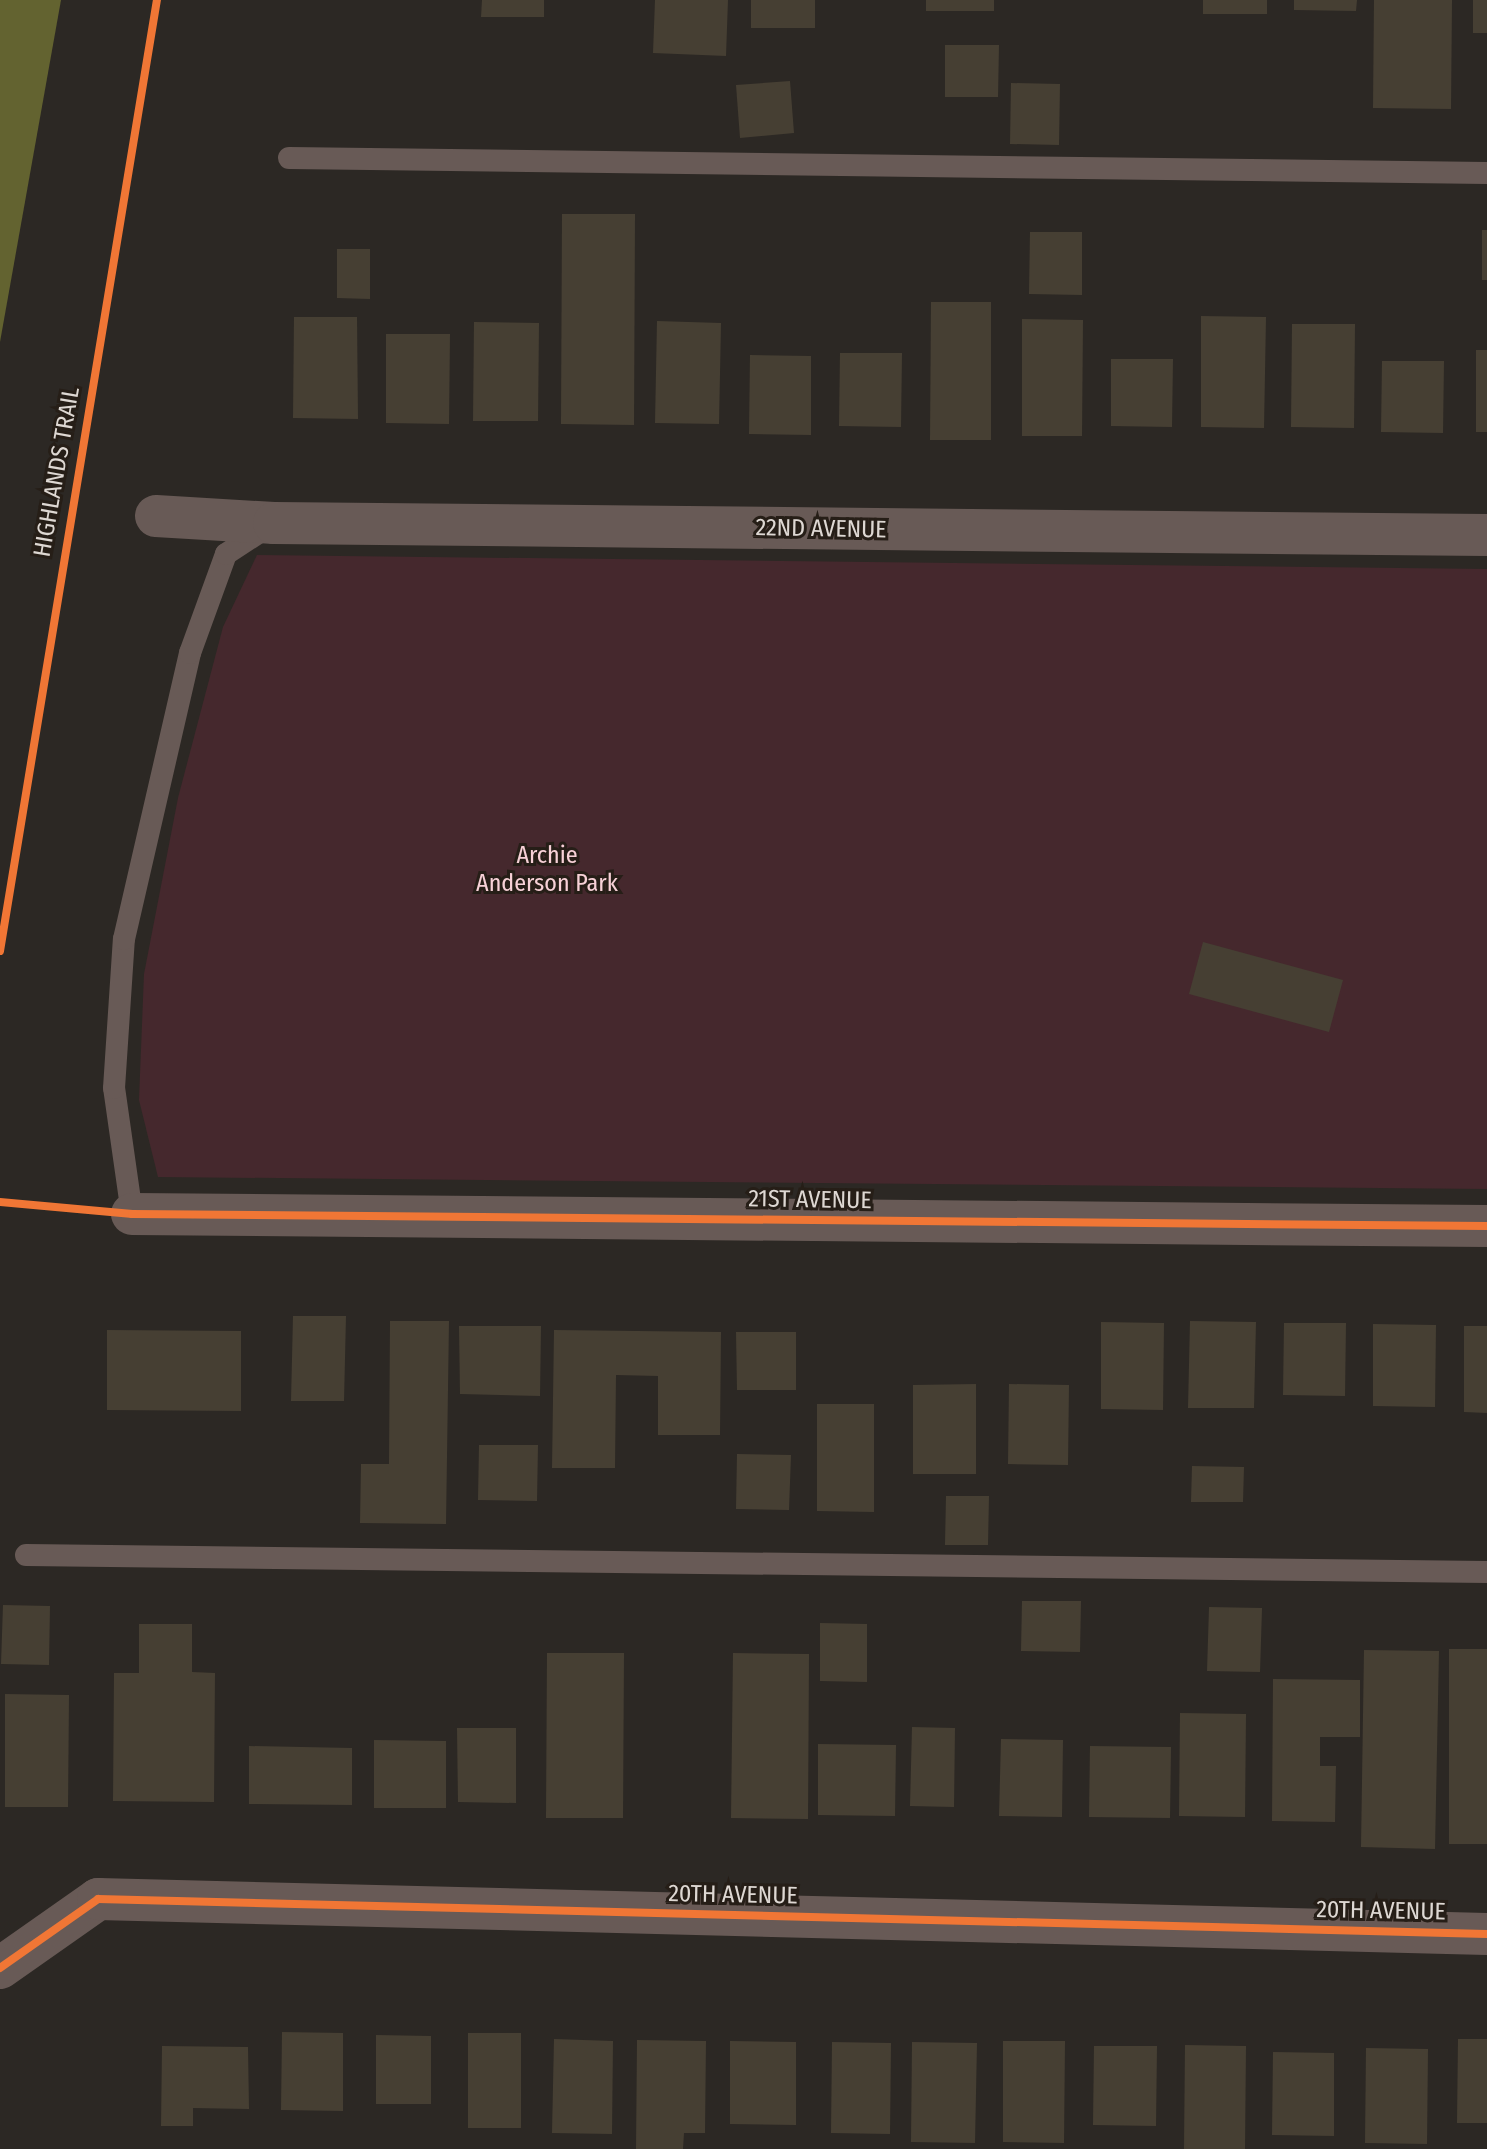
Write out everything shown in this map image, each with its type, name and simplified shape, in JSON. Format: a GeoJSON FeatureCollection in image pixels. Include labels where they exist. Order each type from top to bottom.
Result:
{"type":"FeatureCollection","features":[{"type":"Feature","properties":{"kind":"street","name":"22ND AVENUE"},"geometry":{"type":"LineString","coordinates":[[156,516],[274,523],[1487,535]]}},
{"type":"Feature","properties":{"kind":"street","name":"21ST AVENUE"},"geometry":{"type":"LineString","coordinates":[[132,1214],[1487,1226]]}},
{"type":"Feature","properties":{"kind":"street","name":"20TH AVENUE"},"geometry":{"type":"LineString","coordinates":[[0,1968],[98,1899],[1487,1934]]}},
{"type":"Feature","properties":{"kind":"lane"},"geometry":{"type":"LineString","coordinates":[[289,158],[1487,173]]}},
{"type":"Feature","properties":{"kind":"lane"},"geometry":{"type":"LineString","coordinates":[[132,1214],[114,1088],[124,939],[154,798],[205,610],[226,554],[274,523]]}},
{"type":"Feature","properties":{"kind":"lane"},"geometry":{"type":"LineString","coordinates":[[26,1555],[1487,1572]]}},
{"type":"Feature","properties":{"kind":"green space","name":"Archie Anderson Park"},"geometry":{"type":"Polygon","coordinates":[[[257,555],[1487,569],[1487,1189],[158,1177],[139,1100],[144,974],[178,798],[223,627],[257,555]]]}},
{"type":"Feature","properties":{"kind":"shaded area"},"geometry":{"type":"Polygon","coordinates":[[[0,0],[61,0],[0,342],[0,0]]]}},
{"type":"Feature","properties":{"kind":"building"},"geometry":{"type":"Polygon","coordinates":[[[482,0],[544,0],[544,17],[481,17],[482,0]]]}},
{"type":"Feature","properties":{"kind":"building"},"geometry":{"type":"Polygon","coordinates":[[[655,0],[728,0],[726,56],[653,53],[655,0]]]}},
{"type":"Feature","properties":{"kind":"building"},"geometry":{"type":"Polygon","coordinates":[[[751,0],[815,0],[815,28],[751,28],[751,0]]]}},
{"type":"Feature","properties":{"kind":"building"},"geometry":{"type":"Polygon","coordinates":[[[926,0],[994,0],[994,11],[926,11],[926,0]]]}},
{"type":"Feature","properties":{"kind":"building"},"geometry":{"type":"Polygon","coordinates":[[[1203,0],[1267,0],[1267,14],[1203,14],[1203,0]]]}},
{"type":"Feature","properties":{"kind":"building"},"geometry":{"type":"Polygon","coordinates":[[[1294,0],[1357,0],[1356,11],[1294,10],[1294,0]]]}},
{"type":"Feature","properties":{"kind":"building"},"geometry":{"type":"Polygon","coordinates":[[[1374,0],[1452,0],[1451,109],[1373,108],[1374,0]]]}},
{"type":"Feature","properties":{"kind":"building"},"geometry":{"type":"Polygon","coordinates":[[[1473,0],[1487,0],[1487,33],[1473,33],[1473,0]]]}},
{"type":"Feature","properties":{"kind":"building"},"geometry":{"type":"Polygon","coordinates":[[[945,45],[999,45],[998,97],[945,97],[945,45]]]}},
{"type":"Feature","properties":{"kind":"building"},"geometry":{"type":"Polygon","coordinates":[[[790,81],[794,133],[740,138],[736,85],[790,81]]]}},
{"type":"Feature","properties":{"kind":"building"},"geometry":{"type":"Polygon","coordinates":[[[1011,83],[1060,84],[1059,145],[1010,144],[1011,83]]]}},
{"type":"Feature","properties":{"kind":"building"},"geometry":{"type":"Polygon","coordinates":[[[562,214],[635,214],[634,425],[561,424],[562,214]]]}},
{"type":"Feature","properties":{"kind":"building"},"geometry":{"type":"Polygon","coordinates":[[[1482,230],[1487,230],[1487,280],[1482,280],[1482,230]]]}},
{"type":"Feature","properties":{"kind":"building"},"geometry":{"type":"Polygon","coordinates":[[[1030,232],[1082,232],[1082,295],[1029,294],[1030,232]]]}},
{"type":"Feature","properties":{"kind":"building"},"geometry":{"type":"Polygon","coordinates":[[[337,249],[370,249],[370,299],[337,298],[337,249]]]}},
{"type":"Feature","properties":{"kind":"building"},"geometry":{"type":"Polygon","coordinates":[[[931,302],[991,302],[991,440],[930,440],[931,302]]]}},
{"type":"Feature","properties":{"kind":"building"},"geometry":{"type":"Polygon","coordinates":[[[1201,316],[1266,317],[1264,428],[1201,427],[1201,316]]]}},
{"type":"Feature","properties":{"kind":"building"},"geometry":{"type":"Polygon","coordinates":[[[294,317],[357,317],[358,419],[293,418],[294,317]]]}},
{"type":"Feature","properties":{"kind":"building"},"geometry":{"type":"Polygon","coordinates":[[[1022,319],[1083,320],[1082,436],[1022,436],[1022,319]]]}},
{"type":"Feature","properties":{"kind":"building"},"geometry":{"type":"Polygon","coordinates":[[[657,321],[721,323],[719,424],[655,423],[657,321]]]}},
{"type":"Feature","properties":{"kind":"building"},"geometry":{"type":"Polygon","coordinates":[[[474,322],[539,323],[538,421],[473,421],[474,322]]]}},
{"type":"Feature","properties":{"kind":"building"},"geometry":{"type":"Polygon","coordinates":[[[1292,324],[1355,324],[1354,428],[1291,427],[1292,324]]]}},
{"type":"Feature","properties":{"kind":"building"},"geometry":{"type":"Polygon","coordinates":[[[386,334],[450,334],[449,424],[386,423],[386,334]]]}},
{"type":"Feature","properties":{"kind":"building"},"geometry":{"type":"Polygon","coordinates":[[[1476,350],[1487,350],[1487,432],[1476,432],[1476,350]]]}},
{"type":"Feature","properties":{"kind":"building"},"geometry":{"type":"Polygon","coordinates":[[[840,353],[902,353],[901,427],[839,426],[840,353]]]}},
{"type":"Feature","properties":{"kind":"building"},"geometry":{"type":"Polygon","coordinates":[[[750,355],[811,356],[811,435],[749,434],[750,355]]]}},
{"type":"Feature","properties":{"kind":"building"},"geometry":{"type":"Polygon","coordinates":[[[1111,359],[1173,359],[1172,427],[1111,426],[1111,359]]]}},
{"type":"Feature","properties":{"kind":"building"},"geometry":{"type":"Polygon","coordinates":[[[1382,361],[1444,361],[1443,433],[1381,432],[1382,361]]]}},
{"type":"Feature","properties":{"kind":"building"},"geometry":{"type":"Polygon","coordinates":[[[1203,942],[1343,980],[1329,1032],[1189,994],[1203,942]]]}},
{"type":"Feature","properties":{"kind":"building"},"geometry":{"type":"Polygon","coordinates":[[[293,1316],[346,1316],[344,1401],[291,1401],[293,1316]]]}},
{"type":"Feature","properties":{"kind":"building"},"geometry":{"type":"Polygon","coordinates":[[[390,1321],[449,1321],[446,1524],[360,1523],[361,1464],[389,1464],[390,1321]]]}},
{"type":"Feature","properties":{"kind":"building"},"geometry":{"type":"Polygon","coordinates":[[[1190,1321],[1256,1322],[1254,1408],[1188,1408],[1190,1321]]]}},
{"type":"Feature","properties":{"kind":"building"},"geometry":{"type":"Polygon","coordinates":[[[1101,1322],[1164,1323],[1163,1410],[1101,1409],[1101,1322]]]}},
{"type":"Feature","properties":{"kind":"building"},"geometry":{"type":"Polygon","coordinates":[[[1284,1323],[1346,1323],[1345,1396],[1283,1395],[1284,1323]]]}},
{"type":"Feature","properties":{"kind":"building"},"geometry":{"type":"Polygon","coordinates":[[[1373,1324],[1436,1325],[1435,1407],[1373,1406],[1373,1324]]]}},
{"type":"Feature","properties":{"kind":"building"},"geometry":{"type":"Polygon","coordinates":[[[459,1326],[541,1326],[540,1396],[460,1394],[459,1326]]]}},
{"type":"Feature","properties":{"kind":"building"},"geometry":{"type":"Polygon","coordinates":[[[1464,1326],[1487,1326],[1487,1413],[1464,1412],[1464,1326]]]}},
{"type":"Feature","properties":{"kind":"building"},"geometry":{"type":"Polygon","coordinates":[[[107,1330],[241,1331],[241,1411],[107,1410],[107,1330]]]}},
{"type":"Feature","properties":{"kind":"building"},"geometry":{"type":"Polygon","coordinates":[[[554,1330],[721,1332],[720,1435],[658,1435],[658,1376],[616,1375],[615,1468],[552,1468],[554,1330]]]}},
{"type":"Feature","properties":{"kind":"building"},"geometry":{"type":"Polygon","coordinates":[[[736,1332],[796,1332],[796,1390],[737,1390],[736,1332]]]}},
{"type":"Feature","properties":{"kind":"building"},"geometry":{"type":"Polygon","coordinates":[[[976,1384],[976,1474],[913,1474],[913,1385],[976,1384]]]}},
{"type":"Feature","properties":{"kind":"building"},"geometry":{"type":"Polygon","coordinates":[[[1009,1384],[1069,1385],[1068,1465],[1008,1464],[1009,1384]]]}},
{"type":"Feature","properties":{"kind":"building"},"geometry":{"type":"Polygon","coordinates":[[[817,1404],[874,1404],[874,1512],[817,1511],[817,1404]]]}},
{"type":"Feature","properties":{"kind":"building"},"geometry":{"type":"Polygon","coordinates":[[[479,1445],[538,1445],[537,1501],[478,1500],[479,1445]]]}},
{"type":"Feature","properties":{"kind":"building"},"geometry":{"type":"Polygon","coordinates":[[[737,1454],[791,1455],[789,1510],[736,1509],[737,1454]]]}},
{"type":"Feature","properties":{"kind":"building"},"geometry":{"type":"Polygon","coordinates":[[[1192,1466],[1244,1467],[1243,1502],[1191,1502],[1192,1466]]]}},
{"type":"Feature","properties":{"kind":"building"},"geometry":{"type":"Polygon","coordinates":[[[946,1496],[989,1496],[988,1545],[945,1545],[946,1496]]]}},
{"type":"Feature","properties":{"kind":"building"},"geometry":{"type":"Polygon","coordinates":[[[1022,1601],[1081,1601],[1080,1652],[1021,1651],[1022,1601]]]}},
{"type":"Feature","properties":{"kind":"building"},"geometry":{"type":"Polygon","coordinates":[[[3,1605],[50,1606],[49,1665],[1,1664],[3,1605]]]}},
{"type":"Feature","properties":{"kind":"building"},"geometry":{"type":"Polygon","coordinates":[[[1209,1607],[1262,1608],[1260,1672],[1207,1671],[1209,1607]]]}},
{"type":"Feature","properties":{"kind":"building"},"geometry":{"type":"Polygon","coordinates":[[[820,1623],[867,1624],[867,1682],[820,1681],[820,1623]]]}},
{"type":"Feature","properties":{"kind":"building"},"geometry":{"type":"Polygon","coordinates":[[[139,1624],[192,1624],[192,1672],[215,1673],[214,1802],[113,1801],[114,1673],[139,1673],[139,1624]]]}},
{"type":"Feature","properties":{"kind":"building"},"geometry":{"type":"Polygon","coordinates":[[[1449,1649],[1487,1649],[1487,1844],[1449,1844],[1449,1649]]]}},
{"type":"Feature","properties":{"kind":"building"},"geometry":{"type":"Polygon","coordinates":[[[1364,1650],[1439,1651],[1435,1849],[1361,1847],[1364,1650]]]}},
{"type":"Feature","properties":{"kind":"building"},"geometry":{"type":"Polygon","coordinates":[[[547,1653],[624,1653],[623,1818],[546,1818],[547,1653]]]}},
{"type":"Feature","properties":{"kind":"building"},"geometry":{"type":"Polygon","coordinates":[[[733,1653],[809,1654],[808,1819],[731,1818],[733,1653]]]}},
{"type":"Feature","properties":{"kind":"building"},"geometry":{"type":"Polygon","coordinates":[[[1273,1679],[1360,1680],[1360,1737],[1320,1737],[1320,1766],[1336,1766],[1335,1822],[1272,1821],[1273,1679]]]}},
{"type":"Feature","properties":{"kind":"building"},"geometry":{"type":"Polygon","coordinates":[[[5,1694],[69,1695],[68,1807],[5,1807],[5,1694]]]}},
{"type":"Feature","properties":{"kind":"building"},"geometry":{"type":"Polygon","coordinates":[[[1180,1713],[1246,1714],[1245,1817],[1179,1816],[1180,1713]]]}},
{"type":"Feature","properties":{"kind":"building"},"geometry":{"type":"Polygon","coordinates":[[[912,1727],[955,1728],[954,1807],[910,1806],[912,1727]]]}},
{"type":"Feature","properties":{"kind":"building"},"geometry":{"type":"Polygon","coordinates":[[[457,1728],[516,1728],[516,1803],[458,1802],[457,1728]]]}},
{"type":"Feature","properties":{"kind":"building"},"geometry":{"type":"Polygon","coordinates":[[[1001,1739],[1063,1740],[1062,1817],[999,1816],[1001,1739]]]}},
{"type":"Feature","properties":{"kind":"building"},"geometry":{"type":"Polygon","coordinates":[[[374,1740],[446,1741],[446,1808],[374,1808],[374,1740]]]}},
{"type":"Feature","properties":{"kind":"building"},"geometry":{"type":"Polygon","coordinates":[[[818,1744],[896,1745],[895,1816],[818,1815],[818,1744]]]}},
{"type":"Feature","properties":{"kind":"building"},"geometry":{"type":"Polygon","coordinates":[[[249,1746],[352,1748],[352,1805],[249,1804],[249,1746]]]}},
{"type":"Feature","properties":{"kind":"building"},"geometry":{"type":"Polygon","coordinates":[[[1090,1746],[1171,1747],[1170,1818],[1089,1817],[1090,1746]]]}},
{"type":"Feature","properties":{"kind":"building"},"geometry":{"type":"Polygon","coordinates":[[[282,2032],[343,2033],[343,2111],[281,2110],[282,2032]]]}},
{"type":"Feature","properties":{"kind":"building"},"geometry":{"type":"Polygon","coordinates":[[[468,2033],[521,2033],[521,2128],[468,2128],[468,2033]]]}},
{"type":"Feature","properties":{"kind":"building"},"geometry":{"type":"Polygon","coordinates":[[[376,2035],[431,2036],[431,2104],[376,2104],[376,2035]]]}},
{"type":"Feature","properties":{"kind":"building"},"geometry":{"type":"Polygon","coordinates":[[[554,2039],[613,2041],[612,2134],[552,2133],[554,2039]]]}},
{"type":"Feature","properties":{"kind":"building"},"geometry":{"type":"Polygon","coordinates":[[[1458,2039],[1487,2039],[1487,2123],[1457,2123],[1458,2039]]]}},
{"type":"Feature","properties":{"kind":"building"},"geometry":{"type":"Polygon","coordinates":[[[637,2040],[706,2041],[705,2133],[684,2133],[683,2149],[636,2149],[637,2040]]]}},
{"type":"Feature","properties":{"kind":"building"},"geometry":{"type":"Polygon","coordinates":[[[730,2041],[796,2042],[796,2125],[730,2124],[730,2041]]]}},
{"type":"Feature","properties":{"kind":"building"},"geometry":{"type":"Polygon","coordinates":[[[1003,2041],[1065,2041],[1064,2143],[1003,2142],[1003,2041]]]}},
{"type":"Feature","properties":{"kind":"building"},"geometry":{"type":"Polygon","coordinates":[[[832,2042],[891,2043],[890,2134],[831,2133],[832,2042]]]}},
{"type":"Feature","properties":{"kind":"building"},"geometry":{"type":"Polygon","coordinates":[[[912,2042],[977,2043],[975,2143],[911,2142],[912,2042]]]}},
{"type":"Feature","properties":{"kind":"building"},"geometry":{"type":"Polygon","coordinates":[[[1185,2045],[1246,2046],[1245,2149],[1184,2149],[1185,2045]]]}},
{"type":"Feature","properties":{"kind":"building"},"geometry":{"type":"Polygon","coordinates":[[[162,2046],[248,2047],[249,2109],[193,2108],[193,2126],[161,2126],[162,2046]]]}},
{"type":"Feature","properties":{"kind":"building"},"geometry":{"type":"Polygon","coordinates":[[[1094,2046],[1157,2046],[1156,2126],[1093,2125],[1094,2046]]]}},
{"type":"Feature","properties":{"kind":"building"},"geometry":{"type":"Polygon","coordinates":[[[1366,2048],[1428,2049],[1427,2144],[1365,2143],[1366,2048]]]}},
{"type":"Feature","properties":{"kind":"building"},"geometry":{"type":"Polygon","coordinates":[[[1273,2052],[1334,2053],[1334,2136],[1272,2135],[1273,2052]]]}},
{"type":"Feature","properties":{"kind":"cycle path","name":"HIGHLANDS TRAIL"},"geometry":{"type":"LineString","coordinates":[[0,951],[157,0]]}},
{"type":"Feature","properties":{"kind":"cycle path"},"geometry":{"type":"LineString","coordinates":[[0,1202],[132,1214],[1487,1226]]}},
{"type":"Feature","properties":{"kind":"cycle path"},"geometry":{"type":"LineString","coordinates":[[0,1968],[98,1899],[1487,1934]]}}]}
